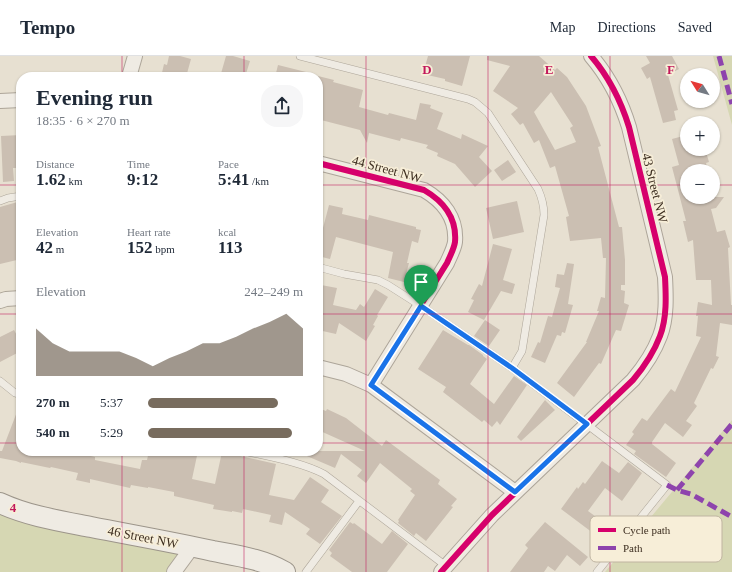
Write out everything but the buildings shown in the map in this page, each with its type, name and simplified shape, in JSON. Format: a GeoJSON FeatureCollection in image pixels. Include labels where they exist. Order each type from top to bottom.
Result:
{"type":"FeatureCollection","features":[{"type":"Feature","properties":{"kind":"street"},"geometry":{"type":"LineString","coordinates":[[131,72],[135,56]]}},
{"type":"Feature","properties":{"kind":"street","name":"43 Street NW"},"geometry":{"type":"LineString","coordinates":[[443,569],[515,492],[633,380],[650,356],[661,334],[666,302],[665,278],[629,127],[624,110],[608,78],[591,56]]}},
{"type":"Feature","properties":{"kind":"street"},"geometry":{"type":"LineString","coordinates":[[0,101],[16,100]]}},
{"type":"Feature","properties":{"kind":"street","name":"44 Street NW"},"geometry":{"type":"LineString","coordinates":[[323,164],[424,190],[439,200],[446,207],[453,225],[454,243],[452,252],[421,306]]}},
{"type":"Feature","properties":{"kind":"street"},"geometry":{"type":"LineString","coordinates":[[3,300],[16,299]]}},
{"type":"Feature","properties":{"kind":"street"},"geometry":{"type":"LineString","coordinates":[[371,385],[421,306]]}},
{"type":"Feature","properties":{"kind":"street"},"geometry":{"type":"LineString","coordinates":[[323,368],[346,374],[371,385],[515,492]]}},
{"type":"Feature","properties":{"kind":"street","name":"46 Street NW"},"geometry":{"type":"LineString","coordinates":[[0,503],[31,515],[193,546],[264,562],[285,572]]}},
{"type":"Feature","properties":{"kind":"street"},"geometry":{"type":"LineString","coordinates":[[174,572],[193,546]]}},
{"type":"Feature","properties":{"kind":"lane"},"geometry":{"type":"LineString","coordinates":[[300,56],[468,99],[481,106],[493,120],[538,189],[544,205],[544,215],[522,351],[512,368]]}},
{"type":"Feature","properties":{"kind":"lane"},"geometry":{"type":"LineString","coordinates":[[0,201],[16,197]]}},
{"type":"Feature","properties":{"kind":"lane"},"geometry":{"type":"LineString","coordinates":[[323,268],[378,280],[421,306],[512,368],[667,485],[642,516]]}},
{"type":"Feature","properties":{"kind":"lane"},"geometry":{"type":"LineString","coordinates":[[0,381],[16,393]]}},
{"type":"Feature","properties":{"kind":"lane"},"geometry":{"type":"LineString","coordinates":[[265,456],[302,465],[324,474],[443,569]]}},
{"type":"Feature","properties":{"kind":"lane"},"geometry":{"type":"LineString","coordinates":[[306,572],[359,501]]}},
{"type":"Feature","properties":{"kind":"lane"},"geometry":{"type":"LineString","coordinates":[[597,572],[605,562]]}},
{"type":"Feature","properties":{"kind":"green space"},"geometry":{"type":"Polygon","coordinates":[[[713,56],[732,56],[732,125],[720,81],[720,68],[716,68],[713,56]]]}},
{"type":"Feature","properties":{"kind":"green space"},"geometry":{"type":"Polygon","coordinates":[[[732,420],[732,572],[605,572],[613,562],[722,562],[722,516],[652,516],[732,420]]]}},
{"type":"Feature","properties":{"kind":"green space"},"geometry":{"type":"Polygon","coordinates":[[[0,503],[193,546],[174,572],[0,572],[0,503]]]}},
{"type":"Feature","properties":{"kind":"marked path"},"geometry":{"type":"LineString","coordinates":[[719,56],[732,104]]}},
{"type":"Feature","properties":{"kind":"marked path"},"geometry":{"type":"LineString","coordinates":[[677,490],[732,424]]}},
{"type":"Feature","properties":{"kind":"marked path"},"geometry":{"type":"LineString","coordinates":[[667,485],[691,494],[732,517]]}},
{"type":"Feature","properties":{"kind":"cycle path"},"geometry":{"type":"LineString","coordinates":[[441,572],[492,515],[633,380],[652,354],[662,329],[666,307],[665,277],[629,127],[614,90],[591,56]]}},
{"type":"Feature","properties":{"kind":"cycle path"},"geometry":{"type":"LineString","coordinates":[[323,164],[424,190],[443,205],[454,225],[455,242],[447,263],[371,385]]}},
{"type":"Feature","properties":{"kind":"route"},"geometry":{"type":"LineString","coordinates":[[421,306],[512,368],[587,424],[515,492],[371,385],[421,306]]}}]}
